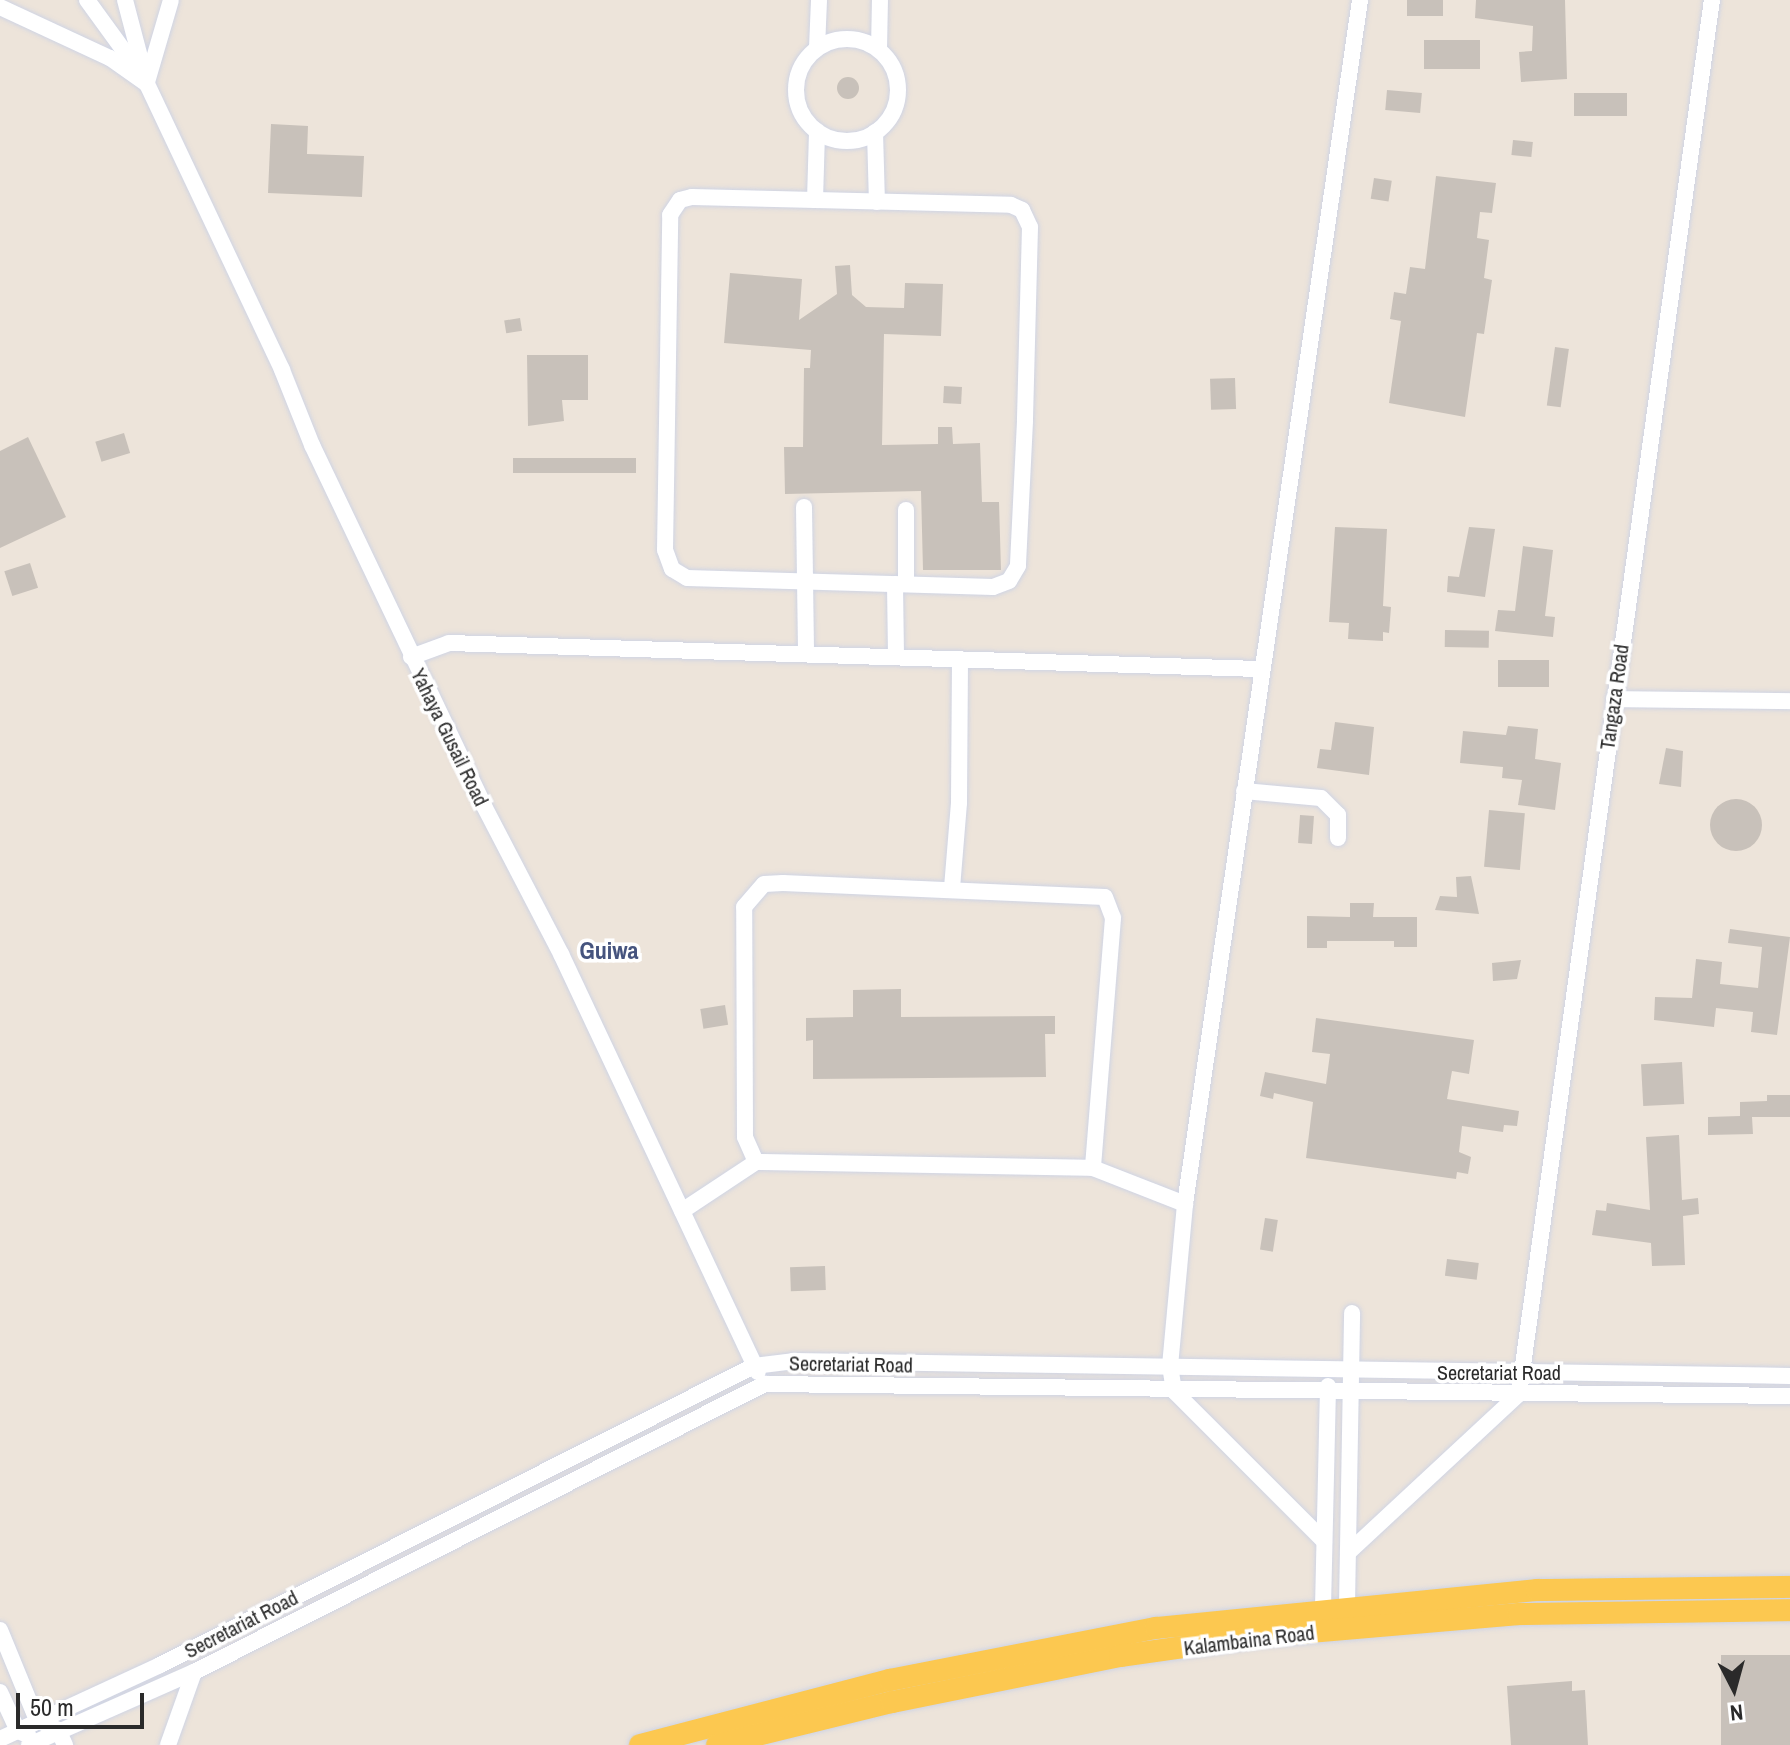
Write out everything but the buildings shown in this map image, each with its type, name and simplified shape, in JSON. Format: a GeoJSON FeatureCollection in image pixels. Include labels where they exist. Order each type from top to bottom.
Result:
{"type":"FeatureCollection","features":[{"type":"Feature","properties":{"kind":"main road"},"geometry":{"type":"LineString","coordinates":[[640,1745],[747,1714],[1026,1651],[1156,1628],[1347,1605],[1537,1590],[1790,1587]]}},
{"type":"Feature","properties":{"kind":"main road","name":"Kalambaina Road"},"geometry":{"type":"LineString","coordinates":[[717,1745],[922,1695],[1120,1656],[1263,1636],[1519,1614],[1790,1610]]}},
{"type":"Feature","properties":{"kind":"street","name":"Yahaya Gusail Road"},"geometry":{"type":"LineString","coordinates":[[87,0],[147,84]]}},
{"type":"Feature","properties":{"kind":"street","name":"Yahaya Gusail Road"},"geometry":{"type":"LineString","coordinates":[[125,0],[147,84],[411,657],[561,954],[765,1384]]}},
{"type":"Feature","properties":{"kind":"street"},"geometry":{"type":"LineString","coordinates":[[0,7],[110,58],[147,84],[171,0]]}},
{"type":"Feature","properties":{"kind":"street"},"geometry":{"type":"LineString","coordinates":[[817,48],[819,0]]}},
{"type":"Feature","properties":{"kind":"street"},"geometry":{"type":"LineString","coordinates":[[879,50],[844,39],[817,48],[799,70],[795,93],[802,115],[817,131],[850,141],[875,132],[889,119],[897,98],[896,75],[879,50],[880,0]]}},
{"type":"Feature","properties":{"kind":"street"},"geometry":{"type":"LineString","coordinates":[[1324,1541],[1174,1391],[1170,1366],[1185,1204],[1260,669],[1293,485],[1360,0]]}},
{"type":"Feature","properties":{"kind":"street","name":"Tangaza Road"},"geometry":{"type":"LineString","coordinates":[[1519,1394],[1712,0]]}},
{"type":"Feature","properties":{"kind":"street"},"geometry":{"type":"LineString","coordinates":[[815,200],[817,131]]}},
{"type":"Feature","properties":{"kind":"street"},"geometry":{"type":"LineString","coordinates":[[875,132],[877,202]]}},
{"type":"Feature","properties":{"kind":"street"},"geometry":{"type":"LineString","coordinates":[[686,197],[877,202],[1011,205],[1022,210],[1030,227],[1016,572],[993,587],[687,578],[668,563],[670,215],[686,197]]}},
{"type":"Feature","properties":{"kind":"street"},"geometry":{"type":"LineString","coordinates":[[804,507],[806,654]]}},
{"type":"Feature","properties":{"kind":"street"},"geometry":{"type":"LineString","coordinates":[[896,657],[906,510]]}},
{"type":"Feature","properties":{"kind":"street"},"geometry":{"type":"LineString","coordinates":[[411,657],[449,643],[1260,669]]}},
{"type":"Feature","properties":{"kind":"street"},"geometry":{"type":"LineString","coordinates":[[952,888],[959,803],[960,659]]}},
{"type":"Feature","properties":{"kind":"street"},"geometry":{"type":"LineString","coordinates":[[1614,699],[1790,701]]}},
{"type":"Feature","properties":{"kind":"street"},"geometry":{"type":"LineString","coordinates":[[1244,791],[1321,798],[1338,815],[1338,838]]}},
{"type":"Feature","properties":{"kind":"street"},"geometry":{"type":"LineString","coordinates":[[756,1162],[745,1137],[744,907],[752,892],[764,884],[783,883],[1087,892],[1105,897],[1111,906],[1093,1168]]}},
{"type":"Feature","properties":{"kind":"street"},"geometry":{"type":"LineString","coordinates":[[682,1211],[756,1162],[1093,1168],[1185,1204]]}},
{"type":"Feature","properties":{"kind":"street"},"geometry":{"type":"LineString","coordinates":[[1347,1605],[1350,1551],[1348,1371],[1352,1313]]}},
{"type":"Feature","properties":{"kind":"street","name":"Secretariat Road"},"geometry":{"type":"LineString","coordinates":[[0,1739],[160,1665],[754,1366],[793,1361],[1170,1366],[1328,1372],[1790,1376]]}},
{"type":"Feature","properties":{"kind":"street"},"geometry":{"type":"LineString","coordinates":[[1323,1608],[1328,1372]]}},
{"type":"Feature","properties":{"kind":"street","name":"Secretariat Road"},"geometry":{"type":"LineString","coordinates":[[36,1743],[62,1738],[765,1384],[1328,1393],[1790,1396]]}},
{"type":"Feature","properties":{"kind":"street"},"geometry":{"type":"LineString","coordinates":[[1350,1551],[1519,1394]]}},
{"type":"Feature","properties":{"kind":"street"},"geometry":{"type":"LineString","coordinates":[[0,1630],[37,1720],[62,1738]]}},
{"type":"Feature","properties":{"kind":"street"},"geometry":{"type":"LineString","coordinates":[[168,1745],[194,1672]]}},
{"type":"Feature","properties":{"kind":"street"},"geometry":{"type":"LineString","coordinates":[[0,1692],[18,1731],[36,1743]]}},
{"type":"Feature","properties":{"kind":"district","name":"Guiwa"},"geometry":{"type":"Point","coordinates":[609,951]}}]}
